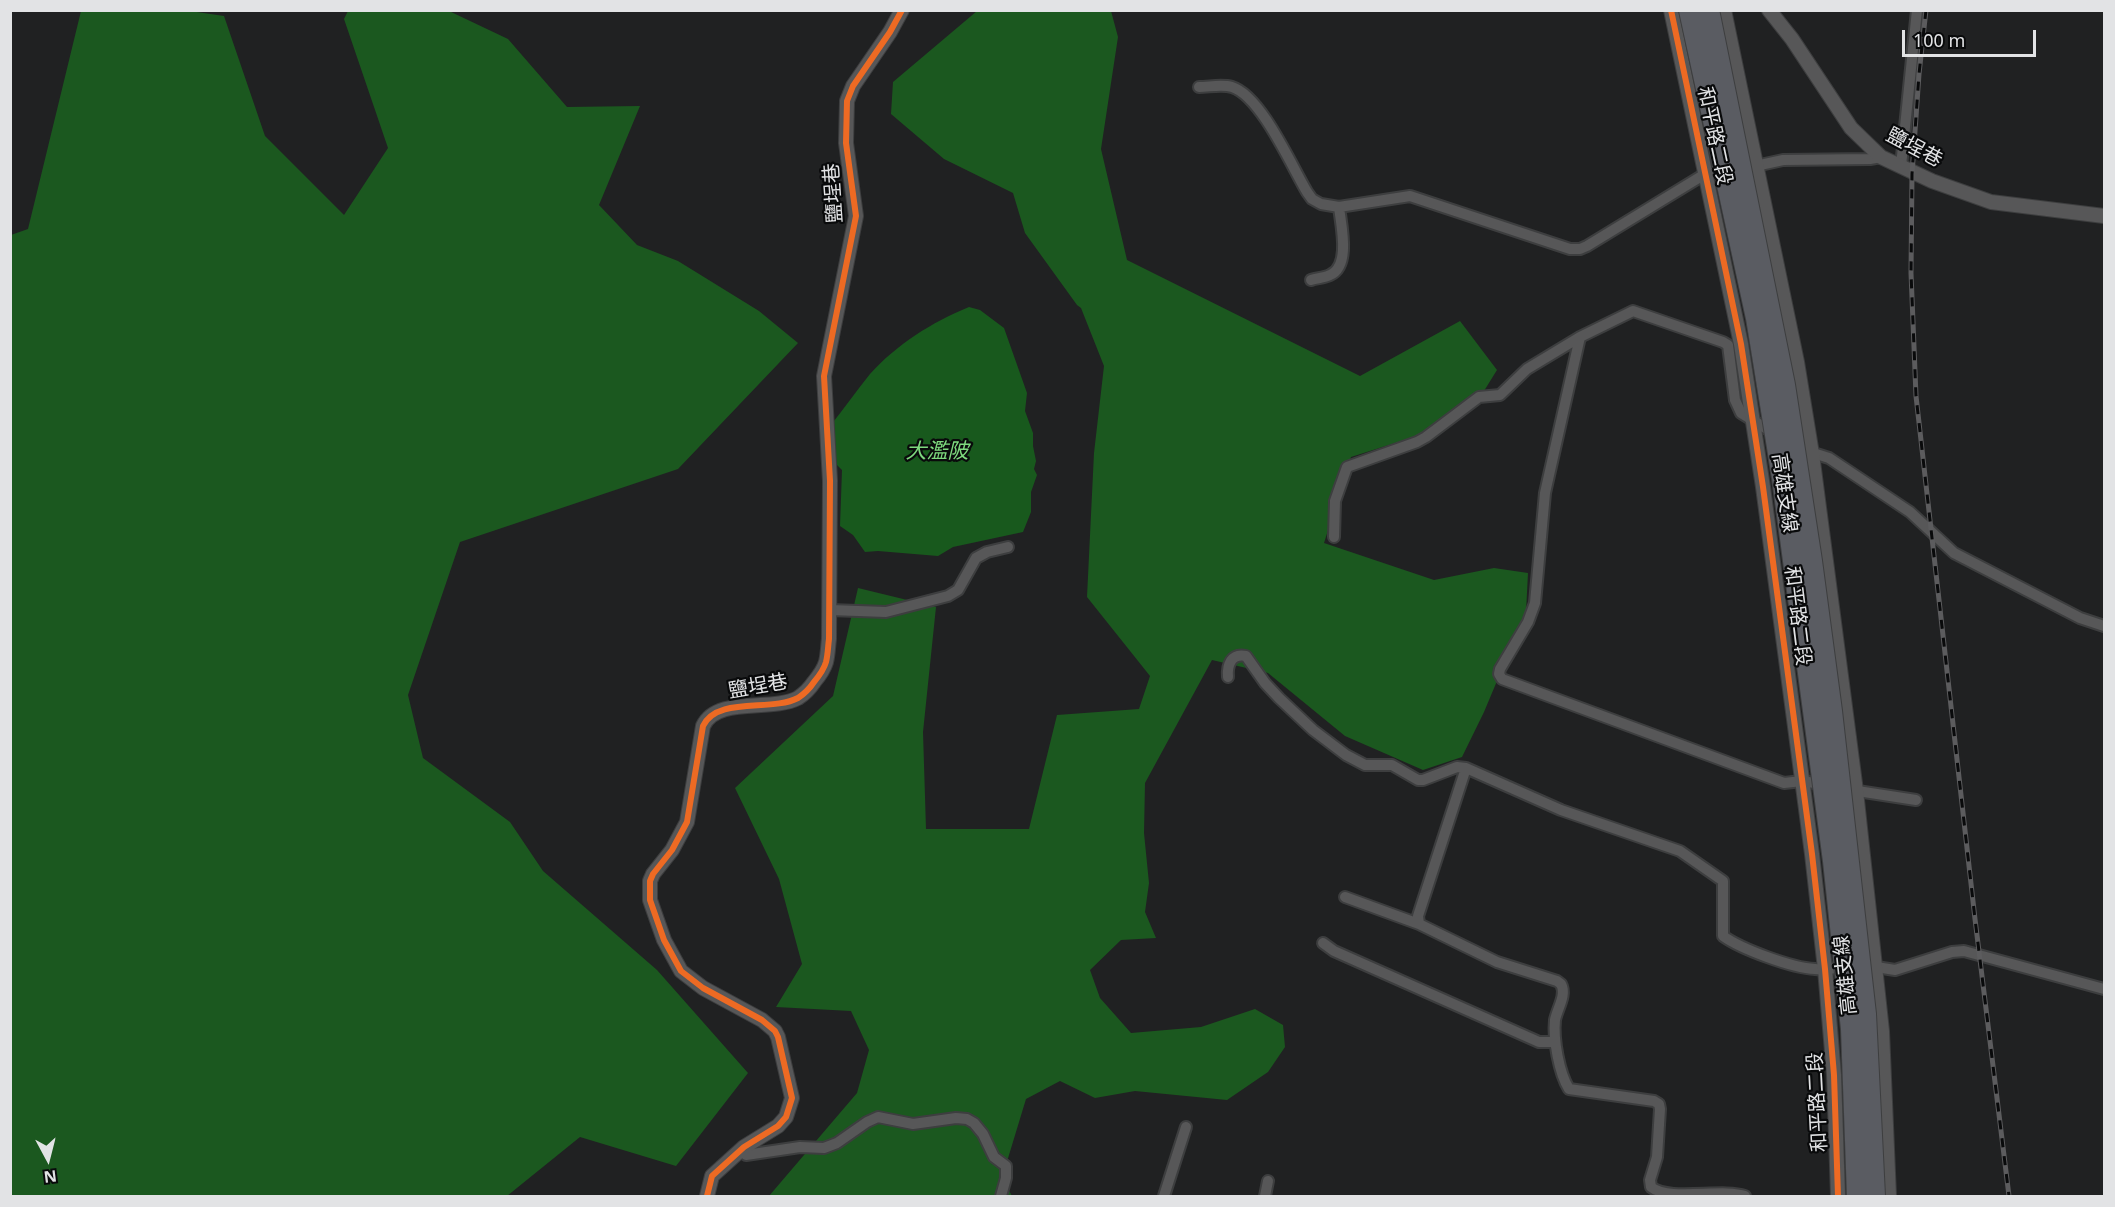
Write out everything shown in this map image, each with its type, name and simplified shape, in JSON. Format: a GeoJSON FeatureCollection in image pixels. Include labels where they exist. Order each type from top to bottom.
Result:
{"type":"FeatureCollection","features":[{"type":"Feature","properties":{"kind":"highway","name":"高雄支線"},"geometry":{"type":"LineString","coordinates":[[1689,10],[1756,318],[1782,478],[1833,861],[1851,1029],[1857,1197]]}},
{"type":"Feature","properties":{"kind":"highway","name":"高雄支線"},"geometry":{"type":"LineString","coordinates":[[1709,10],[1776,332],[1812,561],[1832,711],[1866,1014],[1875,1197]]}},
{"type":"Feature","properties":{"kind":"street","name":"鹽埕巷"},"geometry":{"type":"LineString","coordinates":[[707,1197],[712,1176],[744,1147],[778,1126],[786,1117],[792,1098],[791,1088],[778,1037],[769,1025],[703,988],[681,970],[659,929],[650,900],[650,881],[676,843],[687,822],[703,726],[707,718],[716,712],[741,706],[766,706],[799,697],[809,689],[826,663],[830,610],[830,481],[824,376],[856,216],[846,143],[847,101],[853,86],[890,32],[902,10]]}},
{"type":"Feature","properties":{"kind":"street","name":"和平路二段"},"geometry":{"type":"LineString","coordinates":[[1671,10],[1741,344],[1754,422],[1825,969],[1834,1075],[1838,1197]]}},
{"type":"Feature","properties":{"kind":"street","name":"和平路二段"},"geometry":{"type":"LineString","coordinates":[[1724,10],[1797,362],[1812,454],[1856,791],[1882,1031],[1889,1197]]}},
{"type":"Feature","properties":{"kind":"street","name":"鹽埕巷"},"geometry":{"type":"LineString","coordinates":[[1769,10],[1792,39],[1851,128],[1881,157],[1932,181],[1991,202],[2104,216]]}},
{"type":"Feature","properties":{"kind":"street"},"geometry":{"type":"LineString","coordinates":[[1901,166],[1917,10]]}},
{"type":"Feature","properties":{"kind":"street"},"geometry":{"type":"LineString","coordinates":[[1199,87],[1232,87],[1248,96],[1261,110],[1312,199],[1322,204],[1339,207],[1410,196],[1570,249],[1587,246],[1705,174],[1783,160],[1881,157]]}},
{"type":"Feature","properties":{"kind":"street"},"geometry":{"type":"LineString","coordinates":[[1311,280],[1331,275],[1341,264],[1343,242],[1339,207]]}},
{"type":"Feature","properties":{"kind":"street"},"geometry":{"type":"LineString","coordinates":[[1334,537],[1335,501],[1347,467],[1426,437],[1479,397],[1500,395],[1527,369],[1580,337],[1633,311],[1728,345],[1735,400],[1741,413],[1754,422],[1812,454],[1829,458],[1910,512],[1954,553],[2080,618],[2104,626]]}},
{"type":"Feature","properties":{"kind":"street"},"geometry":{"type":"LineString","coordinates":[[1580,337],[1545,493],[1534,603],[1528,622],[1499,674],[1502,680],[1784,783],[1802,781],[1916,800]]}},
{"type":"Feature","properties":{"kind":"street"},"geometry":{"type":"LineString","coordinates":[[830,610],[886,612],[948,596],[957,590],[976,558],[987,552],[1008,547]]}},
{"type":"Feature","properties":{"kind":"street"},"geometry":{"type":"LineString","coordinates":[[1228,677],[1227,667],[1230,661],[1241,655],[1246,656],[1265,683],[1313,730],[1346,755],[1365,765],[1392,765],[1418,780],[1457,767],[1466,768],[1561,810],[1680,851],[1723,881],[1723,936],[1735,945],[1814,969],[1874,966],[1894,970],[1952,952],[1964,951],[2104,989]]}},
{"type":"Feature","properties":{"kind":"street"},"geometry":{"type":"LineString","coordinates":[[1419,924],[1418,916],[1466,768]]}},
{"type":"Feature","properties":{"kind":"street"},"geometry":{"type":"LineString","coordinates":[[1346,897],[1419,924],[1497,962],[1561,984],[1563,992],[1555,1020],[1555,1042],[1569,1089],[1654,1101],[1659,1104],[1657,1156],[1650,1180],[1651,1187],[1654,1190],[1691,1194],[1730,1193],[1745,1197]]}},
{"type":"Feature","properties":{"kind":"street"},"geometry":{"type":"LineString","coordinates":[[1323,944],[1334,951],[1539,1042],[1555,1042]]}},
{"type":"Feature","properties":{"kind":"street"},"geometry":{"type":"LineString","coordinates":[[744,1147],[743,1152],[746,1155],[800,1147],[824,1148],[837,1143],[878,1117],[913,1124],[956,1118],[967,1119],[980,1130],[992,1153],[1006,1166],[1002,1197]]}},
{"type":"Feature","properties":{"kind":"street"},"geometry":{"type":"LineString","coordinates":[[1164,1197],[1186,1127]]}},
{"type":"Feature","properties":{"kind":"street"},"geometry":{"type":"LineString","coordinates":[[1265,1197],[1268,1181]]}},
{"type":"Feature","properties":{"kind":"shaded area"},"geometry":{"type":"Polygon","coordinates":[[[81,11],[190,11],[224,16],[265,136],[344,215],[388,148],[344,19],[348,11],[449,11],[508,39],[567,107],[640,106],[599,205],[637,245],[678,261],[759,311],[798,343],[678,469],[460,542],[408,695],[423,758],[510,822],[543,871],[657,970],[748,1073],[676,1166],[580,1137],[507,1196],[11,1196],[11,235],[28,229],[81,11]]]}},
{"type":"Feature","properties":{"kind":"shaded area"},"geometry":{"type":"Polygon","coordinates":[[[977,11],[1111,11],[1118,37],[1101,149],[1127,260],[1360,376],[1460,321],[1497,370],[1479,399],[1446,427],[1351,457],[1324,543],[1434,580],[1494,568],[1528,573],[1526,612],[1484,712],[1462,757],[1423,770],[1345,736],[1268,673],[1212,660],[1145,783],[1144,833],[1149,883],[1145,912],[1156,938],[1121,940],[1090,970],[1100,998],[1131,1033],[1201,1027],[1255,1009],[1283,1025],[1285,1047],[1268,1072],[1227,1100],[1135,1091],[1095,1098],[1060,1081],[1026,1099],[1002,1178],[1012,1196],[769,1196],[857,1093],[869,1050],[851,1011],[776,1007],[802,964],[779,879],[735,788],[833,696],[858,588],[936,607],[923,732],[926,829],[1029,829],[1057,715],[1139,709],[1150,676],[1087,597],[1094,453],[1104,366],[1081,308],[1025,233],[1013,193],[944,159],[891,114],[893,82],[977,11]]]}},
{"type":"Feature","properties":{"kind":"water","name":"大濫陂"},"geometry":{"type":"Polygon","coordinates":[[[969,307],[980,310],[1004,328],[1027,393],[1025,411],[1033,433],[1036,461],[1034,469],[1037,475],[1031,492],[1031,512],[1023,532],[953,547],[938,556],[865,552],[853,535],[840,526],[842,470],[832,460],[830,426],[870,374],[891,353],[928,327],[969,307]]]}},
{"type":"Feature","properties":{"kind":"railway"},"geometry":{"type":"LineString","coordinates":[[1926,10],[1912,174],[1911,273],[1916,396],[2009,1196]]}},
{"type":"Feature","properties":{"kind":"cycle path"},"geometry":{"type":"LineString","coordinates":[[707,1196],[712,1176],[744,1147],[778,1126],[786,1117],[792,1098],[775,1031],[762,1020],[703,988],[681,971],[664,940],[650,900],[650,881],[672,850],[687,822],[703,726],[710,717],[732,708],[774,704],[798,698],[805,693],[826,662],[829,639],[830,481],[824,376],[856,216],[846,143],[847,101],[853,86],[890,32],[902,10]]}},
{"type":"Feature","properties":{"kind":"cycle path"},"geometry":{"type":"LineString","coordinates":[[1671,10],[1741,344],[1763,487],[1825,969],[1834,1075],[1838,1196]]}}]}
